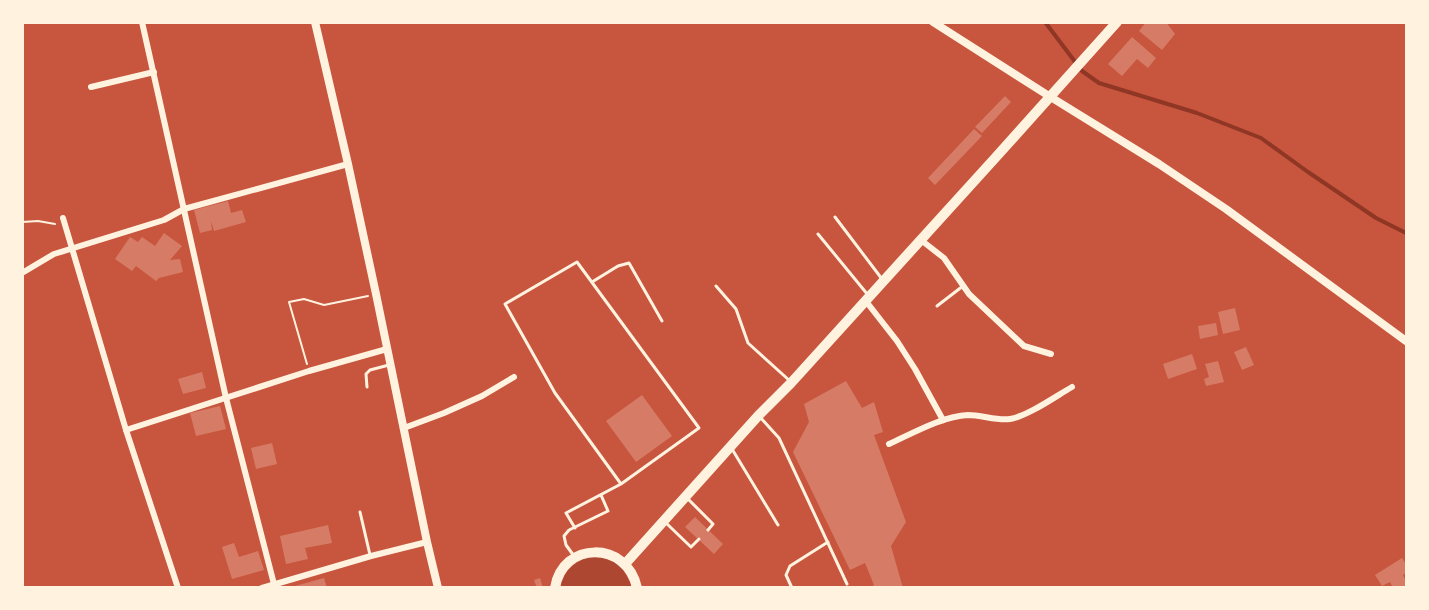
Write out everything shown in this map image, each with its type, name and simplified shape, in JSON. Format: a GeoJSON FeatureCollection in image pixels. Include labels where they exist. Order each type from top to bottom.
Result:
{"type":"FeatureCollection","features":[{"type":"Feature","properties":{"kind":"highway"},"geometry":{"type":"LineString","coordinates":[[625,564],[1117,22]]}},
{"type":"Feature","properties":{"kind":"highway"},"geometry":{"type":"LineString","coordinates":[[555,588],[560,572],[567,564],[585,553],[596,552],[617,557],[625,564],[633,574],[637,588]]}},
{"type":"Feature","properties":{"kind":"main road"},"geometry":{"type":"LineString","coordinates":[[933,22],[1159,164],[1226,209],[1407,341]]}},
{"type":"Feature","properties":{"kind":"street"},"geometry":{"type":"LineString","coordinates":[[142,22],[226,398],[274,586]]}},
{"type":"Feature","properties":{"kind":"street"},"geometry":{"type":"LineString","coordinates":[[315,22],[348,165],[438,588]]}},
{"type":"Feature","properties":{"kind":"street"},"geometry":{"type":"LineString","coordinates":[[91,87],[154,72]]}},
{"type":"Feature","properties":{"kind":"street"},"geometry":{"type":"LineString","coordinates":[[22,273],[54,254],[164,220],[184,209],[348,165]]}},
{"type":"Feature","properties":{"kind":"street"},"geometry":{"type":"LineString","coordinates":[[63,218],[70,248],[126,430],[178,588]]}},
{"type":"Feature","properties":{"kind":"street"},"geometry":{"type":"LineString","coordinates":[[921,240],[944,258],[969,294],[1024,346],[1051,354]]}},
{"type":"Feature","properties":{"kind":"street"},"geometry":{"type":"LineString","coordinates":[[867,298],[915,369],[943,420]]}},
{"type":"Feature","properties":{"kind":"street"},"geometry":{"type":"LineString","coordinates":[[126,430],[309,371],[387,349]]}},
{"type":"Feature","properties":{"kind":"street"},"geometry":{"type":"LineString","coordinates":[[404,428],[482,396],[514,377]]}},
{"type":"Feature","properties":{"kind":"street"},"geometry":{"type":"LineString","coordinates":[[889,444],[943,420],[968,415],[1009,419],[1028,412],[1072,387]]}},
{"type":"Feature","properties":{"kind":"street"},"geometry":{"type":"LineString","coordinates":[[262,588],[427,542]]}},
{"type":"Feature","properties":{"kind":"lane"},"geometry":{"type":"LineString","coordinates":[[835,217],[883,280]]}},
{"type":"Feature","properties":{"kind":"lane"},"geometry":{"type":"LineString","coordinates":[[818,234],[867,298]]}},
{"type":"Feature","properties":{"kind":"lane"},"geometry":{"type":"LineString","coordinates":[[575,528],[566,513],[621,484],[699,428],[577,262],[505,304],[555,393],[621,484]]}},
{"type":"Feature","properties":{"kind":"lane"},"geometry":{"type":"LineString","coordinates":[[592,282],[618,266],[629,263],[662,321]]}},
{"type":"Feature","properties":{"kind":"lane"},"geometry":{"type":"LineString","coordinates":[[716,286],[736,309],[748,343],[791,383]]}},
{"type":"Feature","properties":{"kind":"lane"},"geometry":{"type":"LineString","coordinates":[[937,306],[963,286]]}},
{"type":"Feature","properties":{"kind":"lane"},"geometry":{"type":"LineString","coordinates":[[367,387],[366,374],[370,370],[391,365]]}},
{"type":"Feature","properties":{"kind":"lane"},"geometry":{"type":"LineString","coordinates":[[759,416],[779,438],[847,584]]}},
{"type":"Feature","properties":{"kind":"lane"},"geometry":{"type":"LineString","coordinates":[[731,447],[778,525]]}},
{"type":"Feature","properties":{"kind":"lane"},"geometry":{"type":"LineString","coordinates":[[575,558],[566,545],[564,536],[569,530],[608,511],[601,495]]}},
{"type":"Feature","properties":{"kind":"lane"},"geometry":{"type":"LineString","coordinates":[[686,497],[713,524],[708,530]]}},
{"type":"Feature","properties":{"kind":"lane"},"geometry":{"type":"LineString","coordinates":[[360,512],[371,556]]}},
{"type":"Feature","properties":{"kind":"lane"},"geometry":{"type":"LineString","coordinates":[[664,521],[691,547],[699,539]]}},
{"type":"Feature","properties":{"kind":"lane"},"geometry":{"type":"LineString","coordinates":[[792,588],[786,575],[790,566],[828,542]]}},
{"type":"Feature","properties":{"kind":"path"},"geometry":{"type":"LineString","coordinates":[[22,222],[38,221],[64,226]]}},
{"type":"Feature","properties":{"kind":"path"},"geometry":{"type":"LineString","coordinates":[[309,371],[290,302],[304,299],[324,305],[376,294]]}},
{"type":"Feature","properties":{"kind":"shaded area"},"geometry":{"type":"Polygon","coordinates":[[[586,557],[604,558],[616,563],[633,588],[560,588],[569,569],[586,557]]]}},
{"type":"Feature","properties":{"kind":"building"},"geometry":{"type":"Polygon","coordinates":[[[1146,22],[1166,22],[1175,34],[1162,50],[1139,31],[1146,22]]]}},
{"type":"Feature","properties":{"kind":"building"},"geometry":{"type":"Polygon","coordinates":[[[1132,37],[1156,58],[1148,68],[1137,59],[1122,76],[1108,64],[1132,37]]]}},
{"type":"Feature","properties":{"kind":"building"},"geometry":{"type":"Polygon","coordinates":[[[1005,96],[1011,102],[982,133],[975,127],[1005,96]]]}},
{"type":"Feature","properties":{"kind":"building"},"geometry":{"type":"Polygon","coordinates":[[[974,129],[982,136],[935,185],[928,178],[974,129]]]}},
{"type":"Feature","properties":{"kind":"building"},"geometry":{"type":"Polygon","coordinates":[[[228,201],[231,213],[242,210],[246,222],[214,231],[211,221],[212,230],[200,233],[194,210],[228,201]]]}},
{"type":"Feature","properties":{"kind":"building"},"geometry":{"type":"Polygon","coordinates":[[[164,233],[182,246],[170,260],[180,259],[183,272],[159,278],[156,281],[136,266],[132,271],[115,259],[130,237],[138,242],[142,237],[155,246],[164,233]]]}},
{"type":"Feature","properties":{"kind":"building"},"geometry":{"type":"Polygon","coordinates":[[[1235,308],[1240,330],[1223,334],[1218,312],[1235,308]]]}},
{"type":"Feature","properties":{"kind":"building"},"geometry":{"type":"Polygon","coordinates":[[[1216,323],[1218,335],[1200,339],[1198,326],[1216,323]]]}},
{"type":"Feature","properties":{"kind":"building"},"geometry":{"type":"Polygon","coordinates":[[[1246,347],[1254,365],[1242,370],[1234,352],[1246,347]]]}},
{"type":"Feature","properties":{"kind":"building"},"geometry":{"type":"Polygon","coordinates":[[[1192,354],[1197,369],[1168,379],[1163,364],[1192,354]]]}},
{"type":"Feature","properties":{"kind":"building"},"geometry":{"type":"Polygon","coordinates":[[[1218,361],[1224,382],[1206,386],[1204,379],[1209,377],[1205,364],[1218,361]]]}},
{"type":"Feature","properties":{"kind":"building"},"geometry":{"type":"Polygon","coordinates":[[[202,372],[206,388],[183,394],[178,379],[202,372]]]}},
{"type":"Feature","properties":{"kind":"building"},"geometry":{"type":"Polygon","coordinates":[[[846,381],[862,408],[874,402],[883,432],[874,435],[906,522],[891,546],[903,588],[869,588],[874,585],[865,563],[850,570],[793,452],[809,422],[804,404],[846,381]]]}},
{"type":"Feature","properties":{"kind":"building"},"geometry":{"type":"Polygon","coordinates":[[[642,395],[672,436],[636,462],[606,421],[642,395]]]}},
{"type":"Feature","properties":{"kind":"building"},"geometry":{"type":"Polygon","coordinates":[[[220,406],[226,429],[196,436],[190,413],[220,406]]]}},
{"type":"Feature","properties":{"kind":"building"},"geometry":{"type":"Polygon","coordinates":[[[272,443],[277,464],[256,469],[251,448],[272,443]]]}},
{"type":"Feature","properties":{"kind":"building"},"geometry":{"type":"Polygon","coordinates":[[[695,517],[723,544],[714,554],[685,527],[695,517]]]}},
{"type":"Feature","properties":{"kind":"building"},"geometry":{"type":"Polygon","coordinates":[[[328,525],[332,543],[305,548],[308,559],[286,564],[280,536],[328,525]]]}},
{"type":"Feature","properties":{"kind":"building"},"geometry":{"type":"Polygon","coordinates":[[[234,543],[239,557],[258,551],[264,570],[232,579],[222,547],[234,543]]]}},
{"type":"Feature","properties":{"kind":"building"},"geometry":{"type":"Polygon","coordinates":[[[1402,558],[1406,564],[1406,573],[1403,575],[1406,588],[1393,588],[1390,582],[1382,586],[1375,575],[1402,558]]]}},
{"type":"Feature","properties":{"kind":"building"},"geometry":{"type":"Polygon","coordinates":[[[324,578],[327,588],[296,588],[295,586],[324,578]]]}},
{"type":"Feature","properties":{"kind":"building"},"geometry":{"type":"Polygon","coordinates":[[[540,578],[543,588],[537,588],[534,580],[540,578]]]}},
{"type":"Feature","properties":{"kind":"waterway"},"geometry":{"type":"LineString","coordinates":[[1045,22],[1082,71],[1099,83],[1197,113],[1261,138],[1376,218],[1406,233]]}}]}
